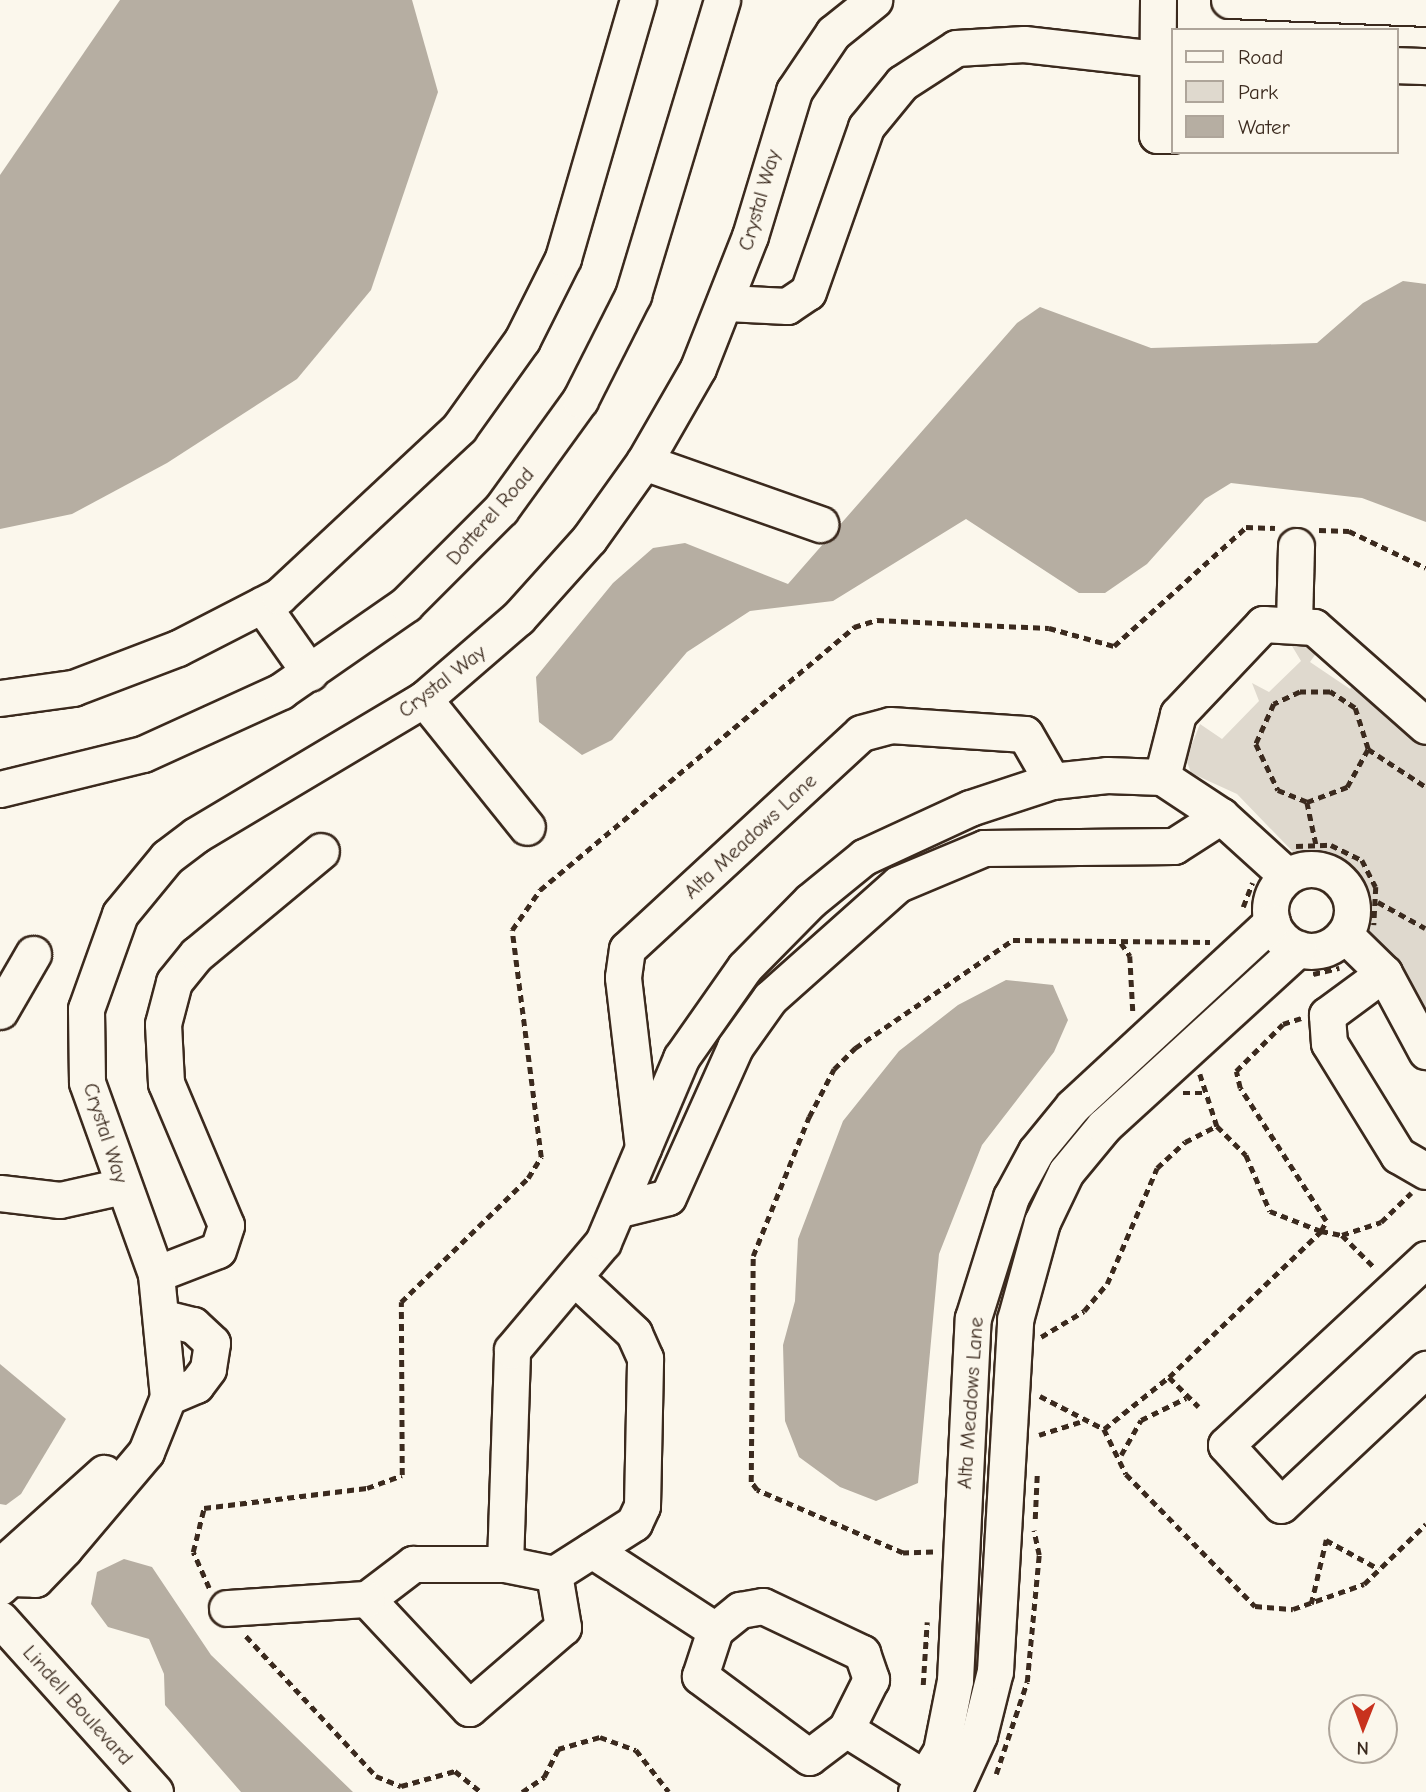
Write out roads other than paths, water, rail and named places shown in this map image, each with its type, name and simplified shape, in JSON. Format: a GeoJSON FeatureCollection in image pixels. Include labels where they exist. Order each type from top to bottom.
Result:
{"type":"FeatureCollection","features":[{"type":"Feature","properties":{"kind":"street"},"geometry":{"type":"LineString","coordinates":[[0,698],[73,688],[178,648],[262,605],[386,502],[459,428],[522,340],[563,258],[638,0]]}},
{"type":"Feature","properties":{"kind":"street","name":"Dotterel Road"},"geometry":{"type":"LineString","coordinates":[[0,789],[143,754],[221,722],[310,673],[405,604],[455,559],[501,509],[580,400],[633,295],[657,232],[722,0]]}},
{"type":"Feature","properties":{"kind":"street","name":"Crystal Way"},"geometry":{"type":"LineString","coordinates":[[164,1318],[124,1443],[102,1477],[8,1559],[5,1582],[35,1579],[64,1549],[146,1452],[168,1397],[164,1318],[156,1274],[91,1100],[84,1045],[92,981],[120,914],[158,866],[196,835],[424,699],[554,580],[644,462],[727,303],[794,91],[833,33],[874,0]]}},
{"type":"Feature","properties":{"kind":"street"},"geometry":{"type":"LineString","coordinates":[[1158,0],[1157,135],[1170,135]]}},
{"type":"Feature","properties":{"kind":"street"},"geometry":{"type":"LineString","coordinates":[[1229,0],[1278,17],[1426,8]]}},
{"type":"Feature","properties":{"kind":"street"},"geometry":{"type":"LineString","coordinates":[[727,303],[788,306],[808,292],[866,127],[902,83],[956,48],[1024,44],[1158,58]]}},
{"type":"Feature","properties":{"kind":"street"},"geometry":{"type":"LineString","coordinates":[[1398,65],[1426,66]]}},
{"type":"Feature","properties":{"kind":"street"},"geometry":{"type":"LineString","coordinates":[[644,462],[820,524]]}},
{"type":"Feature","properties":{"kind":"street"},"geometry":{"type":"LineString","coordinates":[[1294,623],[1296,546]]}},
{"type":"Feature","properties":{"kind":"street"},"geometry":{"type":"LineString","coordinates":[[262,605],[310,673]]}},
{"type":"Feature","properties":{"kind":"street"},"geometry":{"type":"LineString","coordinates":[[1426,726],[1314,627],[1294,623],[1263,624],[1178,714],[1161,777],[1221,816],[1278,867],[1312,868],[1336,876],[1351,897],[1363,952],[1426,1051]]}},
{"type":"Feature","properties":{"kind":"street"},"geometry":{"type":"LineString","coordinates":[[424,699],[527,827]]}},
{"type":"Feature","properties":{"kind":"street","name":"Alta Meadows Lane"},"geometry":{"type":"LineString","coordinates":[[643,1152],[623,977],[627,949],[861,733],[890,725],[1025,734],[1052,781]]}},
{"type":"Feature","properties":{"kind":"street","name":"Alta Meadows Lane"},"geometry":{"type":"LineString","coordinates":[[505,1564],[512,1350],[527,1324],[576,1279],[620,1209],[681,1058],[745,967],[810,901],[864,857],[970,808],[1052,781],[1161,777]]}},
{"type":"Feature","properties":{"kind":"street"},"geometry":{"type":"LineString","coordinates":[[620,1209],[668,1197],[735,1046],[770,998],[898,884],[984,848],[1174,846],[1221,816]]}},
{"type":"Feature","properties":{"kind":"street"},"geometry":{"type":"LineString","coordinates":[[156,1274],[218,1250],[226,1225],[225,1208],[174,1115],[166,1083],[163,1024],[174,982],[197,954],[321,851]]}},
{"type":"Feature","properties":{"kind":"street"},"geometry":{"type":"LineString","coordinates":[[1278,867],[1272,896],[1257,917],[1299,966],[1324,949],[1363,952]]}},
{"type":"Feature","properties":{"kind":"street","name":"Alta Meadows Lane"},"geometry":{"type":"LineString","coordinates":[[935,1789],[955,1680],[973,1318],[1011,1197],[1036,1151],[1073,1106],[1257,917]]}},
{"type":"Feature","properties":{"kind":"street"},"geometry":{"type":"LineString","coordinates":[[1363,952],[1327,1015],[1329,1043],[1398,1155],[1422,1177]]}},
{"type":"Feature","properties":{"kind":"street"},"geometry":{"type":"LineString","coordinates":[[0,1011],[33,954]]}},
{"type":"Feature","properties":{"kind":"street","name":"Alta Meadows Lane"},"geometry":{"type":"LineString","coordinates":[[1000,1588],[1020,1568],[1021,1545],[1007,1483],[1015,1320],[1026,1263],[1066,1172],[1104,1126],[1299,966]]}},
{"type":"Feature","properties":{"kind":"street"},"geometry":{"type":"LineString","coordinates":[[0,1193],[60,1200],[123,1186]]}},
{"type":"Feature","properties":{"kind":"street"},"geometry":{"type":"LineString","coordinates":[[1426,1259],[1226,1445],[1281,1504],[1426,1369]]}},
{"type":"Feature","properties":{"kind":"street"},"geometry":{"type":"LineString","coordinates":[[226,1613],[367,1599],[413,1564],[505,1564],[554,1574],[634,1523],[642,1506],[645,1358],[634,1334],[576,1279]]}},
{"type":"Feature","properties":{"kind":"street"},"geometry":{"type":"LineString","coordinates":[[164,1318],[192,1325],[212,1342],[208,1369],[196,1385],[168,1397]]}},
{"type":"Feature","properties":{"kind":"street"},"geometry":{"type":"LineString","coordinates":[[592,1550],[715,1630]]}},
{"type":"Feature","properties":{"kind":"street"},"geometry":{"type":"LineString","coordinates":[[367,1599],[469,1708],[562,1627],[554,1574]]}},
{"type":"Feature","properties":{"kind":"street"},"geometry":{"type":"LineString","coordinates":[[846,1729],[935,1789],[979,1735],[995,1671],[1000,1588],[959,1584]]}},
{"type":"Feature","properties":{"kind":"street"},"geometry":{"type":"LineString","coordinates":[[763,1606],[862,1653],[871,1679],[846,1729],[809,1757],[699,1676],[715,1630],[740,1610],[763,1606]]}},
{"type":"Feature","properties":{"kind":"street","name":"Lindell Boulevard"},"geometry":{"type":"LineString","coordinates":[[0,1619],[155,1792]]}},
{"type":"Feature","properties":{"kind":"water"},"geometry":{"type":"Polygon","coordinates":[[[120,0],[412,0],[438,92],[371,290],[297,379],[167,463],[72,514],[0,529],[0,175],[120,0]]]}},
{"type":"Feature","properties":{"kind":"water"},"geometry":{"type":"Polygon","coordinates":[[[1403,281],[1426,284],[1426,522],[1362,498],[1231,483],[1205,499],[1147,564],[1105,593],[1079,593],[966,519],[833,601],[750,611],[687,652],[612,740],[582,755],[539,722],[536,677],[613,583],[653,548],[685,543],[788,584],[1017,323],[1040,307],[1151,348],[1317,343],[1363,303],[1403,281]]]}},
{"type":"Feature","properties":{"kind":"water"},"geometry":{"type":"Polygon","coordinates":[[[1006,980],[1053,985],[1068,1020],[1054,1052],[982,1145],[939,1254],[918,1483],[876,1501],[840,1487],[799,1457],[785,1421],[783,1345],[795,1301],[798,1239],[843,1121],[899,1051],[958,1005],[1006,980]]]}},
{"type":"Feature","properties":{"kind":"water"},"geometry":{"type":"Polygon","coordinates":[[[0,1364],[66,1419],[21,1494],[6,1505],[0,1504],[0,1364]]]}},
{"type":"Feature","properties":{"kind":"water"},"geometry":{"type":"Polygon","coordinates":[[[124,1559],[152,1567],[211,1655],[353,1792],[241,1792],[165,1705],[164,1674],[149,1639],[108,1627],[91,1604],[97,1572],[124,1559]]]}}]}
